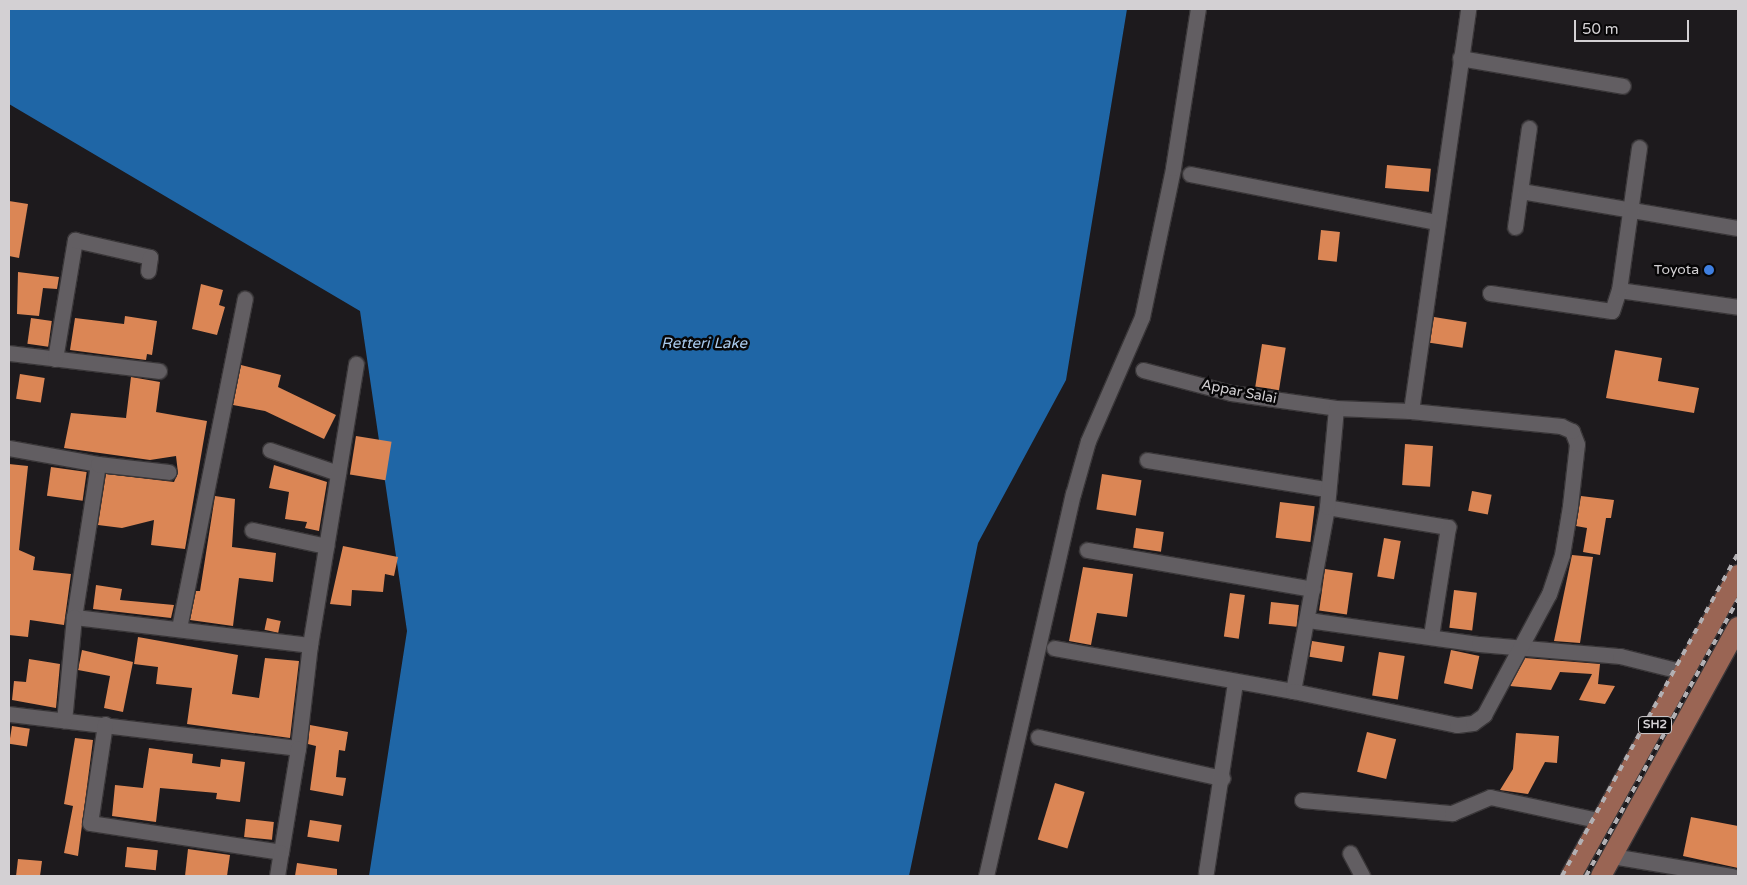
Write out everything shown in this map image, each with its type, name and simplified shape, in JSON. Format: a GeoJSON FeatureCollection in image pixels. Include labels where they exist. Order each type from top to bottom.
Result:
{"type":"FeatureCollection","features":[{"type":"Feature","properties":{"kind":"main road","name":"SH2"},"geometry":{"type":"LineString","coordinates":[[1571,876],[1738,574]]}},
{"type":"Feature","properties":{"kind":"main road","name":"SH2"},"geometry":{"type":"LineString","coordinates":[[1601,876],[1738,627]]}},
{"type":"Feature","properties":{"kind":"street"},"geometry":{"type":"LineString","coordinates":[[986,876],[1073,494],[1088,441],[1142,317],[1154,270],[1198,9]]}},
{"type":"Feature","properties":{"kind":"street"},"geometry":{"type":"LineString","coordinates":[[1411,411],[1468,9]]}},
{"type":"Feature","properties":{"kind":"street"},"geometry":{"type":"LineString","coordinates":[[1460,58],[1623,86]]}},
{"type":"Feature","properties":{"kind":"street"},"geometry":{"type":"LineString","coordinates":[[1515,227],[1529,128]]}},
{"type":"Feature","properties":{"kind":"street"},"geometry":{"type":"LineString","coordinates":[[1490,293],[1607,311],[1615,306],[1619,290],[1639,147]]}},
{"type":"Feature","properties":{"kind":"street"},"geometry":{"type":"LineString","coordinates":[[1190,174],[1437,222]]}},
{"type":"Feature","properties":{"kind":"street"},"geometry":{"type":"LineString","coordinates":[[1521,190],[1738,228]]}},
{"type":"Feature","properties":{"kind":"street"},"geometry":{"type":"LineString","coordinates":[[56,359],[75,240],[150,257],[148,271]]}},
{"type":"Feature","properties":{"kind":"street"},"geometry":{"type":"LineString","coordinates":[[1619,290],[1738,307]]}},
{"type":"Feature","properties":{"kind":"street"},"geometry":{"type":"LineString","coordinates":[[179,628],[245,299]]}},
{"type":"Feature","properties":{"kind":"street"},"geometry":{"type":"LineString","coordinates":[[9,352],[159,371]]}},
{"type":"Feature","properties":{"kind":"street"},"geometry":{"type":"LineString","coordinates":[[277,876],[298,748],[310,645],[356,364]]}},
{"type":"Feature","properties":{"kind":"street","name":"Appar Salai"},"geometry":{"type":"LineString","coordinates":[[1143,370],[1231,393],[1336,408],[1411,411],[1561,426],[1572,431],[1577,444],[1562,555],[1549,594],[1520,648]]}},
{"type":"Feature","properties":{"kind":"street"},"geometry":{"type":"LineString","coordinates":[[1293,691],[1308,620],[1327,507],[1336,408]]}},
{"type":"Feature","properties":{"kind":"street"},"geometry":{"type":"LineString","coordinates":[[9,448],[98,464],[169,472]]}},
{"type":"Feature","properties":{"kind":"street"},"geometry":{"type":"LineString","coordinates":[[270,450],[338,474]]}},
{"type":"Feature","properties":{"kind":"street"},"geometry":{"type":"LineString","coordinates":[[1147,460],[1328,489]]}},
{"type":"Feature","properties":{"kind":"street"},"geometry":{"type":"LineString","coordinates":[[64,721],[74,618],[98,464]]}},
{"type":"Feature","properties":{"kind":"street"},"geometry":{"type":"LineString","coordinates":[[1327,507],[1448,527],[1431,636]]}},
{"type":"Feature","properties":{"kind":"street"},"geometry":{"type":"LineString","coordinates":[[252,530],[326,546]]}},
{"type":"Feature","properties":{"kind":"street"},"geometry":{"type":"LineString","coordinates":[[1087,550],[1313,589]]}},
{"type":"Feature","properties":{"kind":"street"},"geometry":{"type":"LineString","coordinates":[[74,618],[179,628],[310,645]]}},
{"type":"Feature","properties":{"kind":"street"},"geometry":{"type":"LineString","coordinates":[[1308,620],[1520,648],[1620,656],[1684,672]]}},
{"type":"Feature","properties":{"kind":"street"},"geometry":{"type":"LineString","coordinates":[[1054,648],[1236,683],[1293,691],[1457,725],[1473,723],[1484,715],[1520,648]]}},
{"type":"Feature","properties":{"kind":"street"},"geometry":{"type":"LineString","coordinates":[[1206,872],[1236,683]]}},
{"type":"Feature","properties":{"kind":"street"},"geometry":{"type":"LineString","coordinates":[[9,714],[298,748]]}},
{"type":"Feature","properties":{"kind":"street"},"geometry":{"type":"LineString","coordinates":[[105,724],[90,823],[281,852]]}},
{"type":"Feature","properties":{"kind":"street"},"geometry":{"type":"LineString","coordinates":[[1038,738],[1222,778]]}},
{"type":"Feature","properties":{"kind":"street"},"geometry":{"type":"LineString","coordinates":[[1302,800],[1452,813],[1490,798],[1602,821]]}},
{"type":"Feature","properties":{"kind":"street"},"geometry":{"type":"LineString","coordinates":[[1350,853],[1362,876]]}},
{"type":"Feature","properties":{"kind":"street"},"geometry":{"type":"LineString","coordinates":[[1612,856],[1732,876]]}},
{"type":"Feature","properties":{"kind":"water","name":"Retteri Lake"},"geometry":{"type":"Polygon","coordinates":[[[9,9],[1127,9],[1066,380],[978,543],[909,876],[369,876],[407,631],[360,311],[9,104],[9,9]]]}},
{"type":"Feature","properties":{"kind":"building"},"geometry":{"type":"Polygon","coordinates":[[[1387,165],[1431,169],[1429,192],[1385,188],[1387,165]]]}},
{"type":"Feature","properties":{"kind":"building"},"geometry":{"type":"Polygon","coordinates":[[[9,201],[28,204],[19,258],[9,256],[9,201]]]}},
{"type":"Feature","properties":{"kind":"building"},"geometry":{"type":"Polygon","coordinates":[[[1321,230],[1340,232],[1337,262],[1318,260],[1321,230]]]}},
{"type":"Feature","properties":{"kind":"building"},"geometry":{"type":"Polygon","coordinates":[[[18,272],[59,277],[57,289],[43,288],[39,316],[17,314],[18,272]]]}},
{"type":"Feature","properties":{"kind":"building"},"geometry":{"type":"Polygon","coordinates":[[[201,284],[223,290],[219,305],[225,307],[217,335],[192,329],[201,284]]]}},
{"type":"Feature","properties":{"kind":"building"},"geometry":{"type":"Polygon","coordinates":[[[125,316],[157,321],[152,355],[147,354],[146,360],[70,350],[75,318],[124,324],[125,316]]]}},
{"type":"Feature","properties":{"kind":"building"},"geometry":{"type":"Polygon","coordinates":[[[1434,317],[1467,322],[1463,348],[1430,343],[1434,317]]]}},
{"type":"Feature","properties":{"kind":"building"},"geometry":{"type":"Polygon","coordinates":[[[31,318],[52,321],[48,347],[27,344],[31,318]]]}},
{"type":"Feature","properties":{"kind":"building"},"geometry":{"type":"Polygon","coordinates":[[[1262,344],[1286,348],[1279,390],[1255,386],[1262,344]]]}},
{"type":"Feature","properties":{"kind":"building"},"geometry":{"type":"Polygon","coordinates":[[[1615,350],[1662,358],[1658,381],[1699,388],[1694,413],[1606,398],[1615,350]]]}},
{"type":"Feature","properties":{"kind":"building"},"geometry":{"type":"Polygon","coordinates":[[[241,365],[281,375],[278,387],[336,415],[324,439],[265,411],[233,405],[241,365]]]}},
{"type":"Feature","properties":{"kind":"building"},"geometry":{"type":"Polygon","coordinates":[[[20,374],[45,378],[41,403],[16,399],[20,374]]]}},
{"type":"Feature","properties":{"kind":"building"},"geometry":{"type":"Polygon","coordinates":[[[131,377],[160,382],[156,412],[207,421],[185,549],[151,545],[154,520],[122,528],[98,525],[106,474],[174,482],[178,473],[176,456],[150,460],[64,448],[71,413],[126,418],[131,377]]]}},
{"type":"Feature","properties":{"kind":"building"},"geometry":{"type":"Polygon","coordinates":[[[356,436],[392,442],[385,480],[350,475],[356,436]]]}},
{"type":"Feature","properties":{"kind":"building"},"geometry":{"type":"Polygon","coordinates":[[[1405,444],[1433,446],[1430,487],[1402,485],[1405,444]]]}},
{"type":"Feature","properties":{"kind":"building"},"geometry":{"type":"Polygon","coordinates":[[[9,464],[28,466],[19,550],[35,557],[33,570],[71,574],[64,625],[30,620],[28,637],[9,635],[9,464]]]}},
{"type":"Feature","properties":{"kind":"building"},"geometry":{"type":"Polygon","coordinates":[[[274,465],[327,482],[319,531],[305,528],[307,522],[285,519],[289,492],[269,488],[274,465]]]}},
{"type":"Feature","properties":{"kind":"building"},"geometry":{"type":"Polygon","coordinates":[[[51,467],[87,472],[83,501],[47,496],[51,467]]]}},
{"type":"Feature","properties":{"kind":"building"},"geometry":{"type":"Polygon","coordinates":[[[1102,474],[1142,480],[1136,516],[1096,510],[1102,474]]]}},
{"type":"Feature","properties":{"kind":"building"},"geometry":{"type":"Polygon","coordinates":[[[1472,491],[1492,495],[1488,514],[1468,511],[1472,491]]]}},
{"type":"Feature","properties":{"kind":"building"},"geometry":{"type":"Polygon","coordinates":[[[215,496],[235,499],[232,547],[276,553],[273,582],[239,578],[233,626],[190,620],[196,591],[200,591],[215,496]]]}},
{"type":"Feature","properties":{"kind":"building"},"geometry":{"type":"Polygon","coordinates":[[[1581,496],[1614,500],[1611,518],[1606,518],[1600,555],[1583,552],[1587,528],[1576,526],[1581,496]]]}},
{"type":"Feature","properties":{"kind":"building"},"geometry":{"type":"Polygon","coordinates":[[[1280,502],[1315,506],[1310,542],[1276,538],[1280,502]]]}},
{"type":"Feature","properties":{"kind":"building"},"geometry":{"type":"Polygon","coordinates":[[[1136,528],[1164,532],[1161,552],[1133,548],[1136,528]]]}},
{"type":"Feature","properties":{"kind":"building"},"geometry":{"type":"Polygon","coordinates":[[[1384,538],[1401,541],[1394,579],[1377,576],[1384,538]]]}},
{"type":"Feature","properties":{"kind":"building"},"geometry":{"type":"Polygon","coordinates":[[[343,546],[398,557],[394,576],[385,574],[383,592],[352,590],[351,606],[330,604],[343,546]]]}},
{"type":"Feature","properties":{"kind":"building"},"geometry":{"type":"Polygon","coordinates":[[[1572,555],[1593,557],[1580,643],[1554,641],[1572,555]]]}},
{"type":"Feature","properties":{"kind":"building"},"geometry":{"type":"Polygon","coordinates":[[[1083,567],[1133,574],[1127,617],[1097,613],[1091,645],[1069,641],[1083,567]]]}},
{"type":"Feature","properties":{"kind":"building"},"geometry":{"type":"Polygon","coordinates":[[[1325,569],[1353,573],[1347,614],[1319,611],[1325,569]]]}},
{"type":"Feature","properties":{"kind":"building"},"geometry":{"type":"Polygon","coordinates":[[[96,585],[122,589],[120,600],[174,605],[171,618],[93,609],[96,585]]]}},
{"type":"Feature","properties":{"kind":"building"},"geometry":{"type":"Polygon","coordinates":[[[1454,590],[1477,593],[1472,631],[1449,628],[1454,590]]]}},
{"type":"Feature","properties":{"kind":"building"},"geometry":{"type":"Polygon","coordinates":[[[1230,593],[1245,595],[1239,639],[1224,637],[1230,593]]]}},
{"type":"Feature","properties":{"kind":"building"},"geometry":{"type":"Polygon","coordinates":[[[1271,602],[1299,605],[1297,627],[1269,624],[1271,602]]]}},
{"type":"Feature","properties":{"kind":"building"},"geometry":{"type":"Polygon","coordinates":[[[267,618],[281,621],[278,633],[265,630],[267,618]]]}},
{"type":"Feature","properties":{"kind":"building"},"geometry":{"type":"Polygon","coordinates":[[[138,637],[238,655],[232,694],[259,698],[265,658],[299,661],[290,738],[187,724],[192,688],[156,684],[158,667],[134,664],[138,637]]]}},
{"type":"Feature","properties":{"kind":"building"},"geometry":{"type":"Polygon","coordinates":[[[1312,641],[1345,646],[1342,662],[1309,657],[1312,641]]]}},
{"type":"Feature","properties":{"kind":"building"},"geometry":{"type":"Polygon","coordinates":[[[82,650],[133,662],[123,712],[104,708],[110,676],[78,670],[82,650]]]}},
{"type":"Feature","properties":{"kind":"building"},"geometry":{"type":"Polygon","coordinates":[[[1451,650],[1479,656],[1472,689],[1444,683],[1451,650]]]}},
{"type":"Feature","properties":{"kind":"building"},"geometry":{"type":"Polygon","coordinates":[[[1379,652],[1405,656],[1398,700],[1372,695],[1379,652]]]}},
{"type":"Feature","properties":{"kind":"building"},"geometry":{"type":"Polygon","coordinates":[[[1525,658],[1600,664],[1598,684],[1615,686],[1605,704],[1579,700],[1592,674],[1560,672],[1551,690],[1510,686],[1525,658]]]}},
{"type":"Feature","properties":{"kind":"building"},"geometry":{"type":"Polygon","coordinates":[[[29,659],[60,664],[56,708],[12,700],[14,681],[26,682],[29,659]]]}},
{"type":"Feature","properties":{"kind":"building"},"geometry":{"type":"Polygon","coordinates":[[[310,725],[348,732],[345,751],[339,750],[336,777],[346,778],[343,796],[310,790],[316,746],[308,744],[310,725]]]}},
{"type":"Feature","properties":{"kind":"building"},"geometry":{"type":"Polygon","coordinates":[[[12,726],[30,729],[27,747],[9,744],[12,726]]]}},
{"type":"Feature","properties":{"kind":"building"},"geometry":{"type":"Polygon","coordinates":[[[1367,732],[1396,739],[1386,779],[1357,772],[1367,732]]]}},
{"type":"Feature","properties":{"kind":"building"},"geometry":{"type":"Polygon","coordinates":[[[1516,733],[1559,736],[1557,763],[1545,762],[1528,794],[1500,790],[1513,769],[1516,733]]]}},
{"type":"Feature","properties":{"kind":"building"},"geometry":{"type":"Polygon","coordinates":[[[75,738],[93,740],[78,856],[64,853],[73,806],[64,804],[75,738]]]}},
{"type":"Feature","properties":{"kind":"building"},"geometry":{"type":"Polygon","coordinates":[[[149,748],[193,754],[192,763],[220,767],[221,759],[245,762],[240,802],[216,799],[217,793],[160,788],[156,822],[112,816],[115,785],[143,788],[149,748]]]}},
{"type":"Feature","properties":{"kind":"building"},"geometry":{"type":"Polygon","coordinates":[[[1055,783],[1085,792],[1067,848],[1038,839],[1055,783]]]}},
{"type":"Feature","properties":{"kind":"building"},"geometry":{"type":"Polygon","coordinates":[[[1691,817],[1738,826],[1738,868],[1683,856],[1691,817]]]}},
{"type":"Feature","properties":{"kind":"building"},"geometry":{"type":"Polygon","coordinates":[[[246,819],[274,822],[272,840],[244,837],[246,819]]]}},
{"type":"Feature","properties":{"kind":"building"},"geometry":{"type":"Polygon","coordinates":[[[310,820],[342,825],[339,842],[307,837],[310,820]]]}},
{"type":"Feature","properties":{"kind":"building"},"geometry":{"type":"Polygon","coordinates":[[[127,847],[158,850],[156,870],[125,867],[127,847]]]}},
{"type":"Feature","properties":{"kind":"building"},"geometry":{"type":"Polygon","coordinates":[[[188,849],[230,855],[227,876],[185,876],[188,849]]]}},
{"type":"Feature","properties":{"kind":"building"},"geometry":{"type":"Polygon","coordinates":[[[18,859],[42,861],[40,876],[16,876],[18,859]]]}},
{"type":"Feature","properties":{"kind":"building"},"geometry":{"type":"Polygon","coordinates":[[[297,863],[337,869],[337,876],[295,876],[297,863]]]}},
{"type":"Feature","properties":{"kind":"railway"},"geometry":{"type":"LineString","coordinates":[[1562,876],[1738,553]]}},
{"type":"Feature","properties":{"kind":"railway"},"geometry":{"type":"LineString","coordinates":[[1586,876],[1738,599]]}},
{"type":"Feature","properties":{"kind":"place","name":"Toyota"},"geometry":{"type":"Point","coordinates":[1709,270]}}]}
